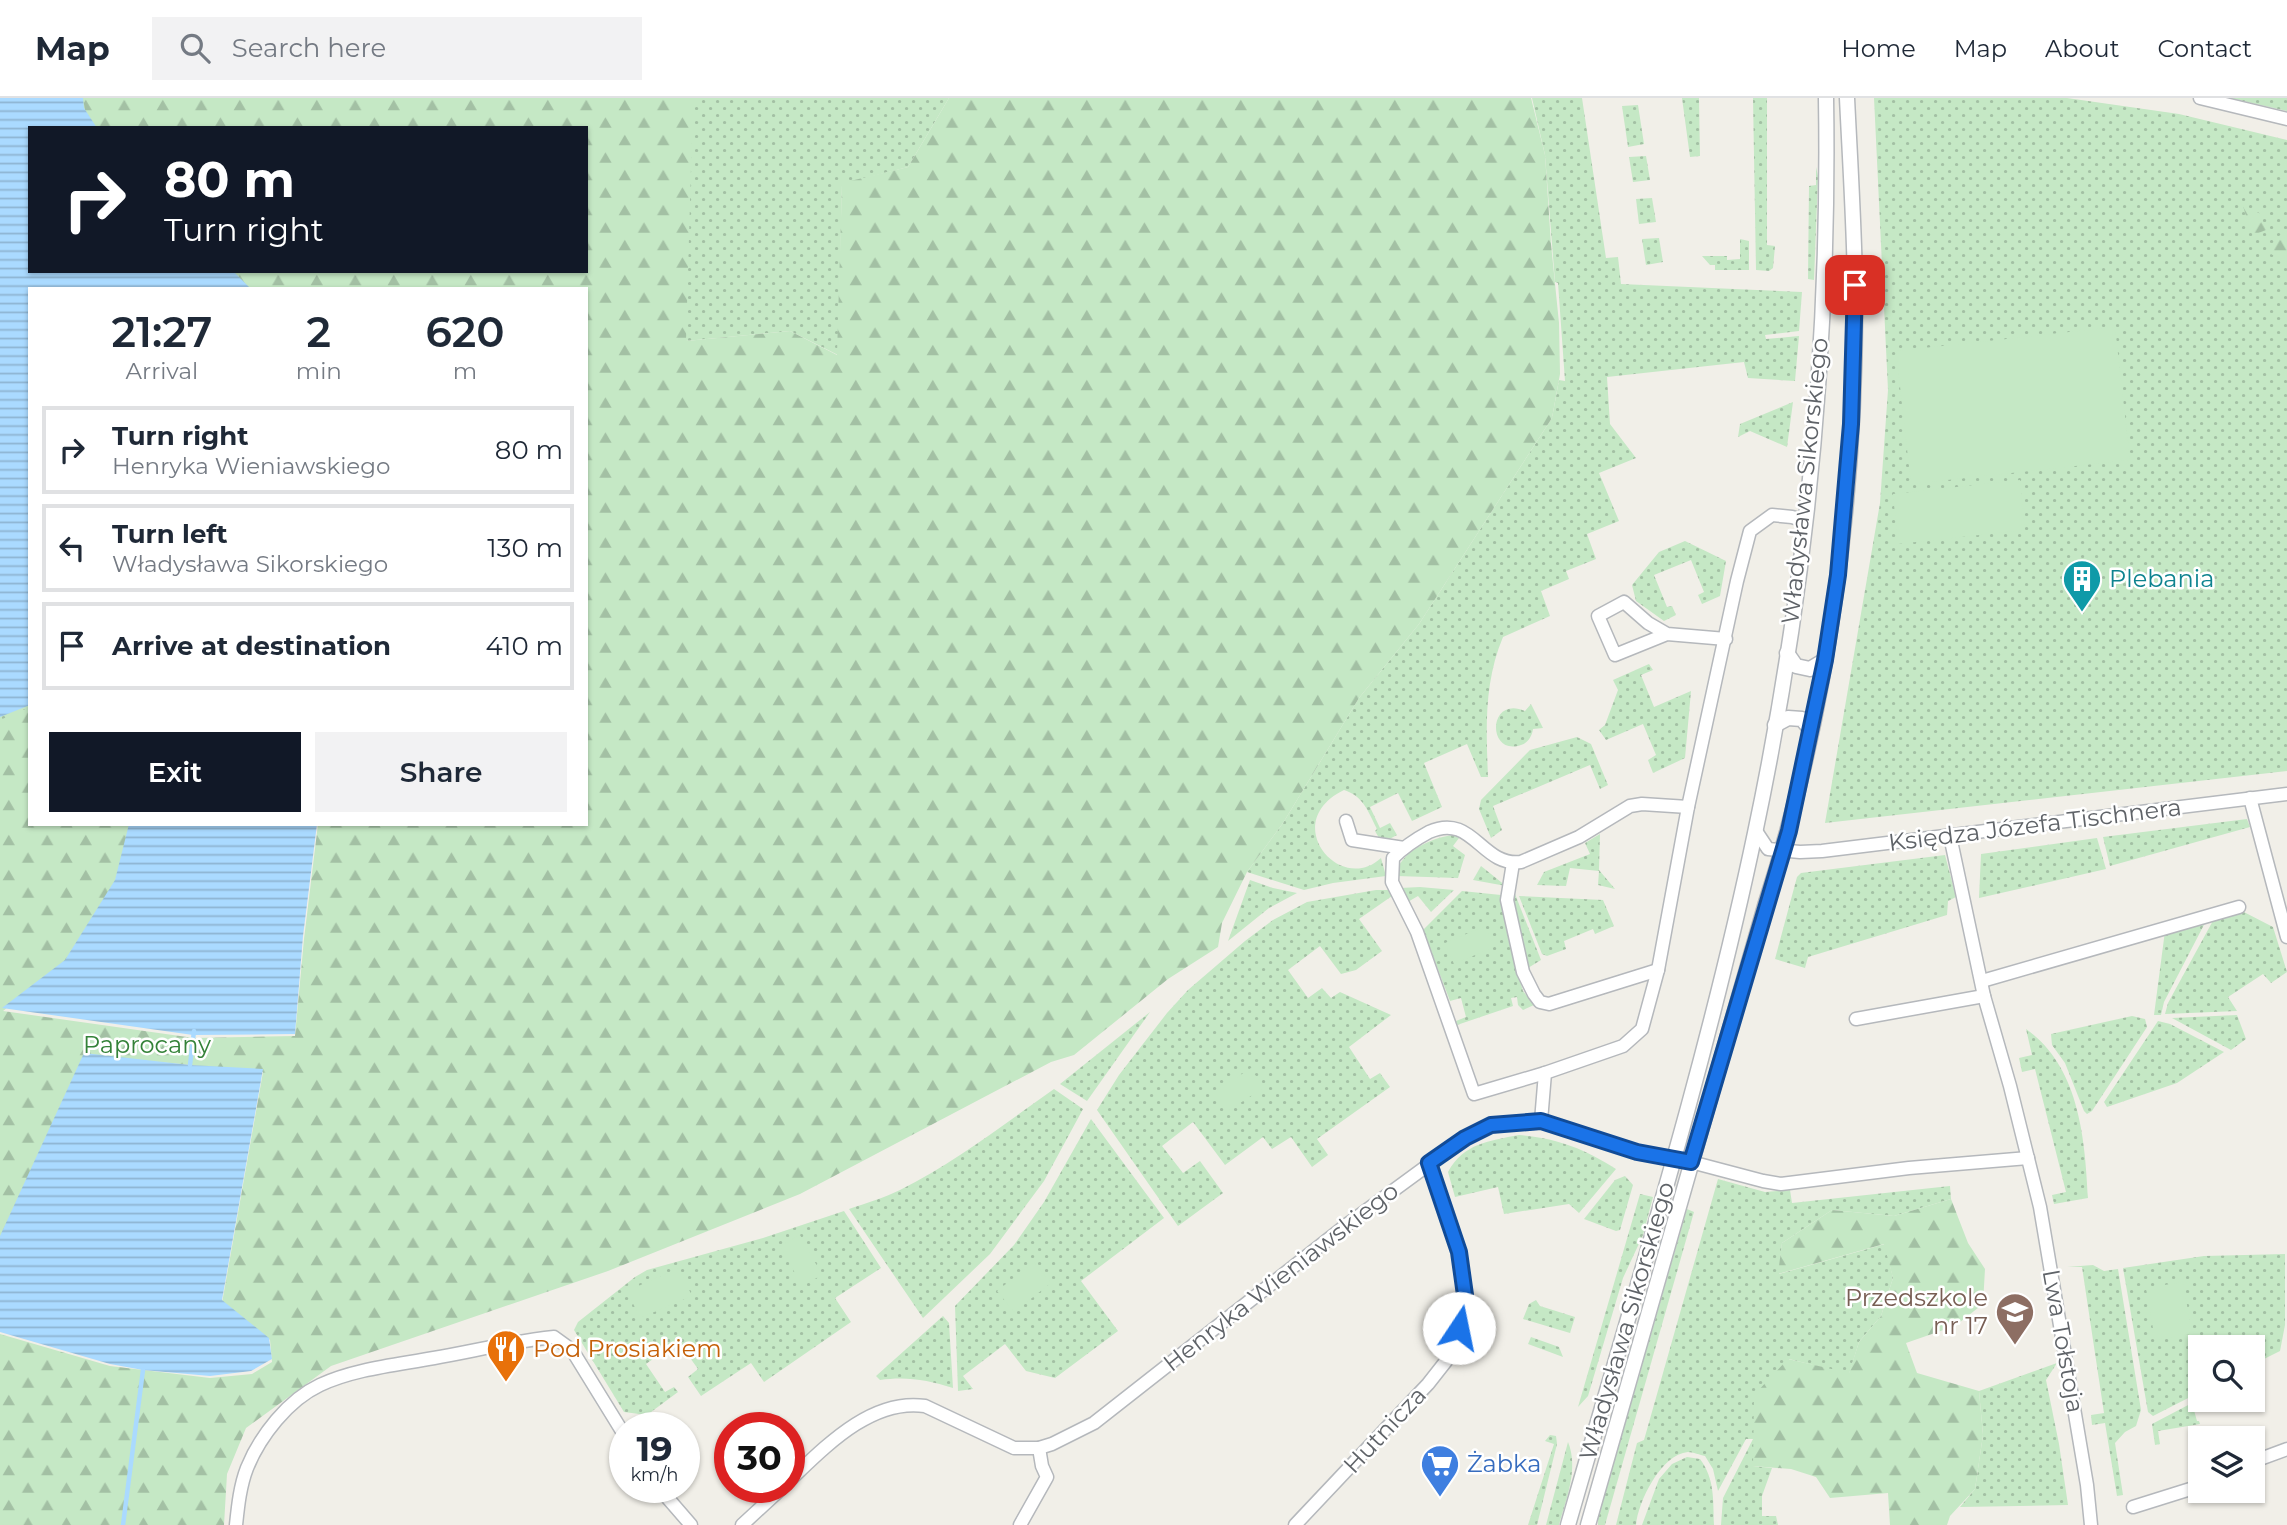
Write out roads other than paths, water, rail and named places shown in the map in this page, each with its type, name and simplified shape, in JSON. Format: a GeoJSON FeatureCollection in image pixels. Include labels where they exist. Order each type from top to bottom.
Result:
{"type":"FeatureCollection","features":[{"type":"Feature","properties":{"kind":"street","name":"Władysława Sikorskiego"},"geometry":{"type":"LineString","coordinates":[[1568,1525],[1714,1008],[1755,831],[1775,725],[1805,521],[1819,374],[1827,145],[1826,98]]}},
{"type":"Feature","properties":{"kind":"street","name":"Władysława Sikorskiego"},"geometry":{"type":"LineString","coordinates":[[1588,1525],[1783,851],[1825,660],[1838,575],[1851,424],[1855,285],[1847,98]]}},
{"type":"Feature","properties":{"kind":"street"},"geometry":{"type":"LineString","coordinates":[[2200,98],[2287,119]]}},
{"type":"Feature","properties":{"kind":"street"},"geometry":{"type":"LineString","coordinates":[[1688,807],[1642,804],[1630,806],[1579,837],[1525,861],[1513,863],[1502,859],[1451,826],[1429,833],[1393,858],[1392,882],[1417,932],[1475,1094],[1623,1046],[1642,1029],[1658,970],[1688,807],[1750,531],[1772,515],[1805,521]]}},
{"type":"Feature","properties":{"kind":"street"},"geometry":{"type":"LineString","coordinates":[[1667,634],[1624,602],[1598,616],[1615,655],[1667,634],[1726,639]]}},
{"type":"Feature","properties":{"kind":"street","name":"Władysława Sikorskiego"},"geometry":{"type":"LineString","coordinates":[[1787,653],[1796,666],[1810,669],[1825,660]]}},
{"type":"Feature","properties":{"kind":"street"},"geometry":{"type":"LineString","coordinates":[[1775,725],[1788,718],[1802,719],[1811,730]]}},
{"type":"Feature","properties":{"kind":"street","name":"Księdza Józefa Tischnera"},"geometry":{"type":"LineString","coordinates":[[1783,851],[1822,851],[2287,794]]}},
{"type":"Feature","properties":{"kind":"street"},"geometry":{"type":"LineString","coordinates":[[2250,798],[2287,937]]}},
{"type":"Feature","properties":{"kind":"street"},"geometry":{"type":"LineString","coordinates":[[1346,821],[1352,840],[1404,848]]}},
{"type":"Feature","properties":{"kind":"street"},"geometry":{"type":"LineString","coordinates":[[1755,831],[1768,849],[1783,851]]}},
{"type":"Feature","properties":{"kind":"street","name":"Lwa Tołstoja"},"geometry":{"type":"LineString","coordinates":[[1950,836],[1984,996],[2040,1207],[2087,1485],[2091,1525]]}},
{"type":"Feature","properties":{"kind":"street"},"geometry":{"type":"LineString","coordinates":[[1513,863],[1507,901],[1523,972],[1540,1002],[1549,1004],[1658,970]]}},
{"type":"Feature","properties":{"kind":"street"},"geometry":{"type":"LineString","coordinates":[[1982,981],[2239,907]]}},
{"type":"Feature","properties":{"kind":"street"},"geometry":{"type":"LineString","coordinates":[[1856,1020],[1984,996]]}},
{"type":"Feature","properties":{"kind":"street"},"geometry":{"type":"LineString","coordinates":[[1541,1121],[1545,1073]]}},
{"type":"Feature","properties":{"kind":"street","name":"Henryka Wieniawskiego"},"geometry":{"type":"LineString","coordinates":[[805,1467],[863,1420],[895,1406],[910,1404],[925,1406],[1014,1448],[1039,1448],[1072,1436],[1094,1423],[1429,1163],[1465,1138],[1491,1125],[1541,1121],[1637,1152],[1691,1162]]}},
{"type":"Feature","properties":{"kind":"street"},"geometry":{"type":"LineString","coordinates":[[1691,1162],[1781,1184],[1909,1168],[2028,1158]]}},
{"type":"Feature","properties":{"kind":"street","name":"Hutnicza"},"geometry":{"type":"LineString","coordinates":[[1295,1525],[1428,1384],[1450,1356],[1465,1295],[1456,1241],[1429,1163]]}},
{"type":"Feature","properties":{"kind":"street"},"geometry":{"type":"LineString","coordinates":[[236,1525],[239,1495],[247,1469],[258,1445],[277,1420],[301,1396],[319,1385],[368,1370],[554,1337],[572,1350],[610,1412]]}},
{"type":"Feature","properties":{"kind":"street"},"geometry":{"type":"LineString","coordinates":[[1020,1525],[1047,1478],[1039,1448]]}},
{"type":"Feature","properties":{"kind":"street"},"geometry":{"type":"LineString","coordinates":[[2265,1458],[2287,1450]]}},
{"type":"Feature","properties":{"kind":"street"},"geometry":{"type":"LineString","coordinates":[[2133,1507],[2188,1490]]}},
{"type":"Feature","properties":{"kind":"street"},"geometry":{"type":"LineString","coordinates":[[672,1503],[691,1525]]}},
{"type":"Feature","properties":{"kind":"street"},"geometry":{"type":"LineString","coordinates":[[743,1525],[766,1503]]}},
{"type":"Feature","properties":{"kind":"water"},"geometry":{"type":"Polygon","coordinates":[[[0,98],[83,98],[84,108],[96,126],[28,126],[28,273],[235,273],[249,287],[28,287],[28,706],[0,717],[0,98]]]}},
{"type":"Feature","properties":{"kind":"water"},"geometry":{"type":"Polygon","coordinates":[[[128,826],[317,826],[303,936],[295,1034],[193,1035],[2,1008],[65,960],[115,880],[128,826]]]}},
{"type":"Feature","properties":{"kind":"water"},"geometry":{"type":"Polygon","coordinates":[[[84,1053],[190,1065],[263,1069],[222,1300],[269,1338],[272,1359],[251,1371],[210,1376],[143,1370],[110,1364],[0,1332],[0,1236],[84,1053]]]}},
{"type":"Feature","properties":{"kind":"waterway"},"geometry":{"type":"LineString","coordinates":[[190,1065],[194,1031]]}},
{"type":"Feature","properties":{"kind":"waterway"},"geometry":{"type":"LineString","coordinates":[[123,1525],[143,1370]]}},
{"type":"Feature","properties":{"kind":"place","name":"Plebania"},"geometry":{"type":"Point","coordinates":[2082,613]}},
{"type":"Feature","properties":{"kind":"place","name":"Przedszkole nr 17"},"geometry":{"type":"Point","coordinates":[2015,1346]}},
{"type":"Feature","properties":{"kind":"place","name":"Pod Prosiakiem"},"geometry":{"type":"Point","coordinates":[506,1383]}},
{"type":"Feature","properties":{"kind":"place","name":"Żabka"},"geometry":{"type":"Point","coordinates":[1440,1498]}},
{"type":"Feature","properties":{"kind":"park label","name":"Paprocany"},"geometry":{"type":"Point","coordinates":[147,1045]}}]}
